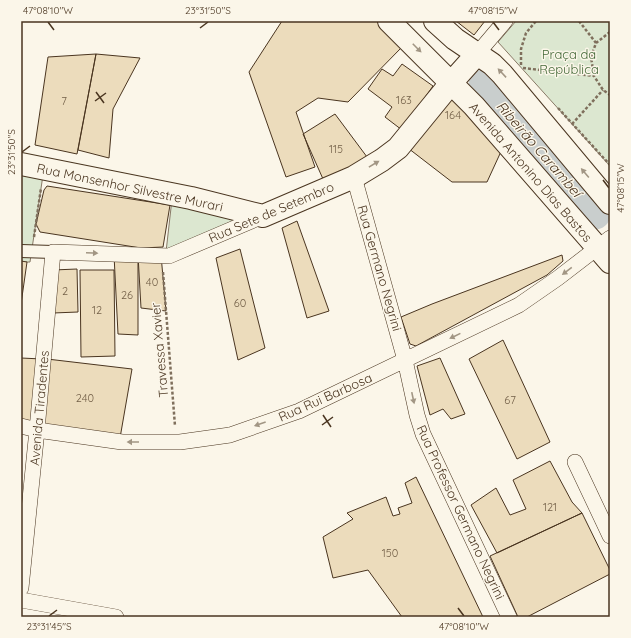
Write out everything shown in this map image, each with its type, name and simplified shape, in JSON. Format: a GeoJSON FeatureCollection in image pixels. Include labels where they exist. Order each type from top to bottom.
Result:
{"type":"FeatureCollection","features":[{"type":"Feature","properties":{"kind":"main road","name":"Avenida Antonino Dias Bastos"},"geometry":{"type":"LineString","coordinates":[[389,21],[474,106],[606,249]]}},
{"type":"Feature","properties":{"kind":"main road"},"geometry":{"type":"LineString","coordinates":[[435,21],[455,39],[492,64],[502,74],[610,203]]}},
{"type":"Feature","properties":{"kind":"main road"},"geometry":{"type":"LineString","coordinates":[[451,83],[477,54]]}},
{"type":"Feature","properties":{"kind":"main road","name":"Rua Sete de Setembro"},"geometry":{"type":"LineString","coordinates":[[263,216],[354,177],[382,160],[398,148],[451,83]]}},
{"type":"Feature","properties":{"kind":"main road","name":"Rua Monsenhor Silvestre Murari"},"geometry":{"type":"LineString","coordinates":[[21,164],[191,198],[263,216]]}},
{"type":"Feature","properties":{"kind":"street"},"geometry":{"type":"LineString","coordinates":[[477,54],[505,21]]}},
{"type":"Feature","properties":{"kind":"street","name":"Rua Germano Negrini"},"geometry":{"type":"LineString","coordinates":[[354,177],[405,360]]}},
{"type":"Feature","properties":{"kind":"street","name":"Rua Sete de Setembro"},"geometry":{"type":"LineString","coordinates":[[53,252],[169,256],[263,216]]}},
{"type":"Feature","properties":{"kind":"street","name":"Rua Rui Barbosa"},"geometry":{"type":"LineString","coordinates":[[21,426],[37,430],[122,442],[176,442],[230,435],[300,411],[519,305],[558,278],[606,249]]}},
{"type":"Feature","properties":{"kind":"street"},"geometry":{"type":"LineString","coordinates":[[27,251],[53,252]]}},
{"type":"Feature","properties":{"kind":"street","name":"Avenida Tiradentes"},"geometry":{"type":"LineString","coordinates":[[21,588],[53,252]]}},
{"type":"Feature","properties":{"kind":"street","name":"Rua Professor Germano Negrini"},"geometry":{"type":"LineString","coordinates":[[405,360],[417,415],[423,434],[509,617]]}},
{"type":"Feature","properties":{"kind":"street"},"geometry":{"type":"LineString","coordinates":[[575,462],[610,536]]}},
{"type":"Feature","properties":{"kind":"street"},"geometry":{"type":"LineString","coordinates":[[21,600],[116,617]]}},
{"type":"Feature","properties":{"kind":"path"},"geometry":{"type":"LineString","coordinates":[[526,73],[521,67],[521,49],[526,33],[536,21]]}},
{"type":"Feature","properties":{"kind":"path"},"geometry":{"type":"LineString","coordinates":[[579,21],[596,43]]}},
{"type":"Feature","properties":{"kind":"path"},"geometry":{"type":"LineString","coordinates":[[610,32],[596,43],[591,57],[594,76],[602,90],[610,95]]}},
{"type":"Feature","properties":{"kind":"path"},"geometry":{"type":"LineString","coordinates":[[521,67],[594,76]]}},
{"type":"Feature","properties":{"kind":"path"},"geometry":{"type":"LineString","coordinates":[[572,124],[602,90]]}},
{"type":"Feature","properties":{"kind":"path"},"geometry":{"type":"LineString","coordinates":[[557,107],[610,165]]}},
{"type":"Feature","properties":{"kind":"path"},"geometry":{"type":"LineString","coordinates":[[27,251],[44,168]]}},
{"type":"Feature","properties":{"kind":"path","name":"Travessa Xavier"},"geometry":{"type":"LineString","coordinates":[[161,255],[176,442]]}},
{"type":"Feature","properties":{"kind":"green space","name":"Praça da República"},"geometry":{"type":"Polygon","coordinates":[[[516,21],[610,21],[610,166],[498,42],[516,21]]]}},
{"type":"Feature","properties":{"kind":"green space"},"geometry":{"type":"Polygon","coordinates":[[[21,171],[43,175],[30,262],[21,262],[21,171]]]}},
{"type":"Feature","properties":{"kind":"green space"},"geometry":{"type":"Polygon","coordinates":[[[172,199],[250,217],[166,252],[172,199]]]}},
{"type":"Feature","properties":{"kind":"building"},"geometry":{"type":"Polygon","coordinates":[[[282,21],[376,21],[402,47],[348,102],[318,98],[296,112],[315,167],[286,177],[249,72],[282,21]]]}},
{"type":"Feature","properties":{"kind":"building"},"geometry":{"type":"Polygon","coordinates":[[[456,21],[485,21],[474,35],[456,21]]]}},
{"type":"Feature","properties":{"kind":"building"},"geometry":{"type":"Polygon","coordinates":[[[96,54],[77,154],[35,145],[48,57],[96,54]]]}},
{"type":"Feature","properties":{"kind":"building"},"geometry":{"type":"Polygon","coordinates":[[[96,54],[140,58],[113,109],[109,158],[78,150],[96,54]]]}},
{"type":"Feature","properties":{"kind":"building"},"geometry":{"type":"Polygon","coordinates":[[[402,64],[433,86],[402,130],[385,117],[392,107],[368,89],[382,69],[393,76],[402,64]]]}},
{"type":"Feature","properties":{"kind":"building"},"geometry":{"type":"Polygon","coordinates":[[[452,86],[504,145],[487,182],[452,182],[404,145],[452,86]]]}},
{"type":"Feature","properties":{"kind":"building"},"geometry":{"type":"Polygon","coordinates":[[[335,114],[373,165],[327,188],[303,134],[335,114]]]}},
{"type":"Feature","properties":{"kind":"building"},"geometry":{"type":"Polygon","coordinates":[[[47,186],[170,205],[163,247],[141,248],[40,232],[36,224],[44,190],[47,186]]]}},
{"type":"Feature","properties":{"kind":"building"},"geometry":{"type":"Polygon","coordinates":[[[297,221],[329,311],[307,318],[282,228],[297,221]]]}},
{"type":"Feature","properties":{"kind":"building"},"geometry":{"type":"Polygon","coordinates":[[[240,249],[265,348],[238,360],[216,258],[240,249]]]}},
{"type":"Feature","properties":{"kind":"building"},"geometry":{"type":"Polygon","coordinates":[[[114,255],[138,255],[138,335],[118,334],[114,255]]]}},
{"type":"Feature","properties":{"kind":"building"},"geometry":{"type":"Polygon","coordinates":[[[138,255],[161,255],[166,311],[141,308],[138,255]]]}},
{"type":"Feature","properties":{"kind":"building"},"geometry":{"type":"Polygon","coordinates":[[[562,255],[563,261],[547,275],[416,346],[410,344],[401,317],[562,255]]]}},
{"type":"Feature","properties":{"kind":"building"},"geometry":{"type":"Polygon","coordinates":[[[21,261],[27,262],[21,304],[21,261]]]}},
{"type":"Feature","properties":{"kind":"building"},"geometry":{"type":"Polygon","coordinates":[[[77,269],[78,312],[53,313],[53,270],[77,269]]]}},
{"type":"Feature","properties":{"kind":"building"},"geometry":{"type":"Polygon","coordinates":[[[80,270],[114,270],[115,356],[81,357],[80,270]]]}},
{"type":"Feature","properties":{"kind":"building"},"geometry":{"type":"Polygon","coordinates":[[[503,340],[550,442],[517,459],[469,359],[503,340]]]}},
{"type":"Feature","properties":{"kind":"building"},"geometry":{"type":"Polygon","coordinates":[[[21,358],[42,359],[36,428],[21,425],[21,358]]]}},
{"type":"Feature","properties":{"kind":"building"},"geometry":{"type":"Polygon","coordinates":[[[440,358],[465,414],[451,419],[443,409],[430,415],[417,366],[440,358]]]}},
{"type":"Feature","properties":{"kind":"building"},"geometry":{"type":"Polygon","coordinates":[[[47,359],[132,369],[120,438],[39,427],[47,359]]]}},
{"type":"Feature","properties":{"kind":"building"},"geometry":{"type":"Polygon","coordinates":[[[550,461],[572,502],[582,513],[497,553],[471,505],[496,488],[510,515],[526,509],[513,480],[550,461]]]}},
{"type":"Feature","properties":{"kind":"building"},"geometry":{"type":"Polygon","coordinates":[[[416,477],[483,617],[402,617],[368,570],[333,578],[323,537],[353,519],[347,513],[386,497],[393,516],[400,514],[398,508],[412,503],[405,483],[416,477]]]}},
{"type":"Feature","properties":{"kind":"building"},"geometry":{"type":"Polygon","coordinates":[[[582,513],[610,570],[610,574],[527,617],[518,617],[490,556],[582,513]]]}},
{"type":"Feature","properties":{"kind":"waterway","name":"Ribeirão Carambeí"},"geometry":{"type":"LineString","coordinates":[[484,85],[595,214]]}}]}
